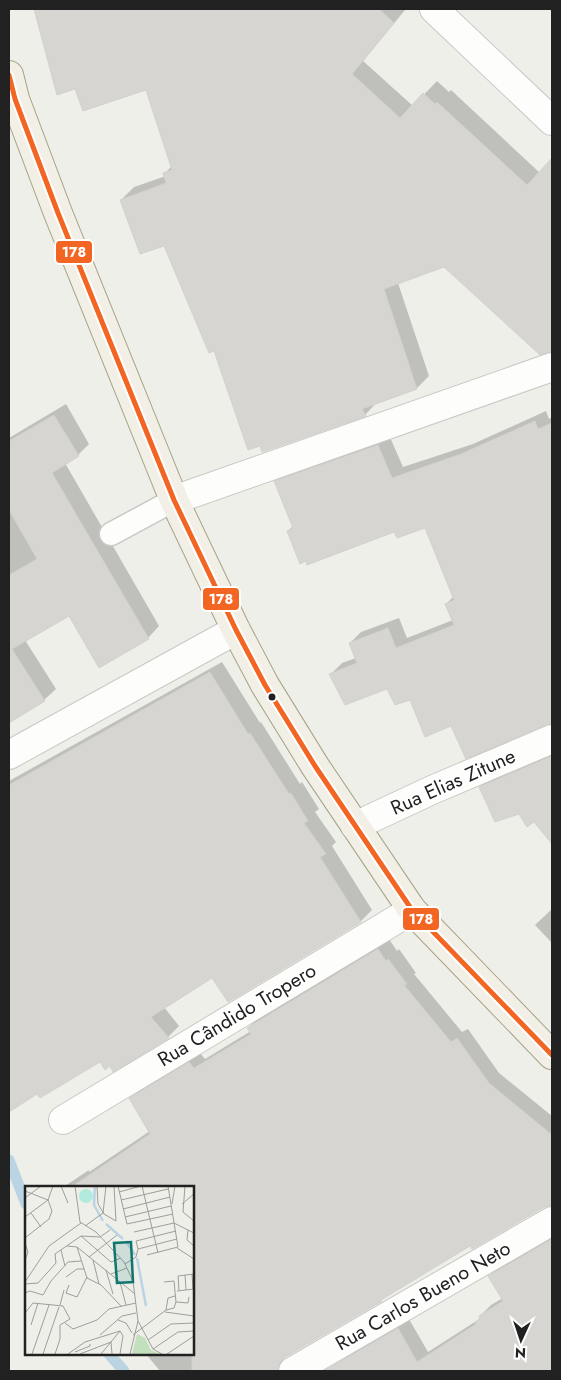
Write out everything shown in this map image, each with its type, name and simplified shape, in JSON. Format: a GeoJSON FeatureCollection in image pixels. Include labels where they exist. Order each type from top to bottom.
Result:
{"type":"FeatureCollection","features":[{"type":"Feature","properties":{"kind":"main road"},"geometry":{"type":"LineString","coordinates":[[9,75],[15,99],[58,212],[174,500],[236,630],[265,685],[315,766],[412,910],[552,1055]]}},
{"type":"Feature","properties":{"kind":"street"},"geometry":{"type":"LineString","coordinates":[[434,9],[552,121]]}},
{"type":"Feature","properties":{"kind":"street"},"geometry":{"type":"LineString","coordinates":[[174,500],[552,367]]}},
{"type":"Feature","properties":{"kind":"street"},"geometry":{"type":"LineString","coordinates":[[9,755],[236,630]]}},
{"type":"Feature","properties":{"kind":"street","name":"Rua Elias Zitune"},"geometry":{"type":"LineString","coordinates":[[355,826],[432,790],[552,739]]}},
{"type":"Feature","properties":{"kind":"street","name":"Rua Cândido Tropero"},"geometry":{"type":"LineString","coordinates":[[63,1120],[412,910]]}},
{"type":"Feature","properties":{"kind":"street","name":"Rua Carlos Bueno Neto"},"geometry":{"type":"LineString","coordinates":[[293,1371],[552,1222]]}},
{"type":"Feature","properties":{"kind":"lane"},"geometry":{"type":"LineString","coordinates":[[111,534],[174,500]]}},
{"type":"Feature","properties":{"kind":"building"},"geometry":{"type":"Polygon","coordinates":[[[34,9],[379,9],[394,23],[352,74],[400,118],[423,93],[435,104],[437,102],[527,185],[552,158],[552,352],[540,355],[444,267],[384,289],[417,389],[362,409],[366,416],[262,452],[260,446],[248,450],[214,351],[209,353],[164,246],[140,254],[120,200],[166,183],[163,173],[172,170],[146,90],[83,111],[75,89],[57,95],[34,9]]]}},
{"type":"Feature","properties":{"kind":"building"},"geometry":{"type":"Polygon","coordinates":[[[54,415],[79,456],[52,473],[149,639],[99,668],[69,616],[12,649],[45,701],[9,723],[9,575],[37,559],[9,510],[9,441],[54,415]]]}},
{"type":"Feature","properties":{"kind":"building"},"geometry":{"type":"Polygon","coordinates":[[[535,421],[538,429],[552,423],[552,724],[466,759],[451,726],[425,737],[410,700],[395,705],[387,689],[345,705],[329,674],[357,663],[349,643],[388,628],[396,648],[454,625],[445,604],[454,600],[425,528],[397,538],[394,532],[307,565],[306,561],[300,564],[287,531],[293,528],[274,481],[378,445],[392,478],[461,454],[535,421]]]}},
{"type":"Feature","properties":{"kind":"building"},"geometry":{"type":"Polygon","coordinates":[[[210,672],[248,734],[250,733],[308,821],[304,823],[326,854],[320,857],[361,922],[228,1002],[212,978],[151,1017],[169,1038],[113,1072],[110,1066],[105,1070],[100,1062],[40,1098],[37,1094],[9,1112],[9,785],[210,672]]]}},
{"type":"Feature","properties":{"kind":"building"},"geometry":{"type":"Polygon","coordinates":[[[552,756],[552,844],[534,822],[527,827],[519,814],[495,822],[479,787],[552,756]]]}},
{"type":"Feature","properties":{"kind":"building"},"geometry":{"type":"Polygon","coordinates":[[[378,949],[407,984],[404,985],[451,1042],[457,1038],[489,1083],[552,1135],[552,1205],[544,1207],[472,1249],[470,1246],[382,1301],[285,1357],[277,1371],[192,1371],[192,1355],[194,1355],[194,1186],[73,1186],[150,1134],[129,1098],[189,1062],[194,1068],[251,1034],[247,1028],[378,949]]]}},
{"type":"Feature","properties":{"kind":"building"},"geometry":{"type":"Polygon","coordinates":[[[552,1239],[552,1371],[324,1371],[398,1328],[417,1362],[476,1324],[475,1322],[480,1319],[479,1316],[503,1301],[488,1276],[552,1239]]]}},
{"type":"Feature","properties":{"kind":"waterway"},"geometry":{"type":"LineString","coordinates":[[9,1160],[25,1201]]}},
{"type":"Feature","properties":{"kind":"waterway"},"geometry":{"type":"LineString","coordinates":[[110,1355],[124,1371]]}},
{"type":"Feature","properties":{"kind":"transit line","name":"178"},"geometry":{"type":"LineString","coordinates":[[9,75],[15,99],[58,213],[174,500],[236,630],[265,685],[315,766],[412,910],[552,1055]]}}]}
